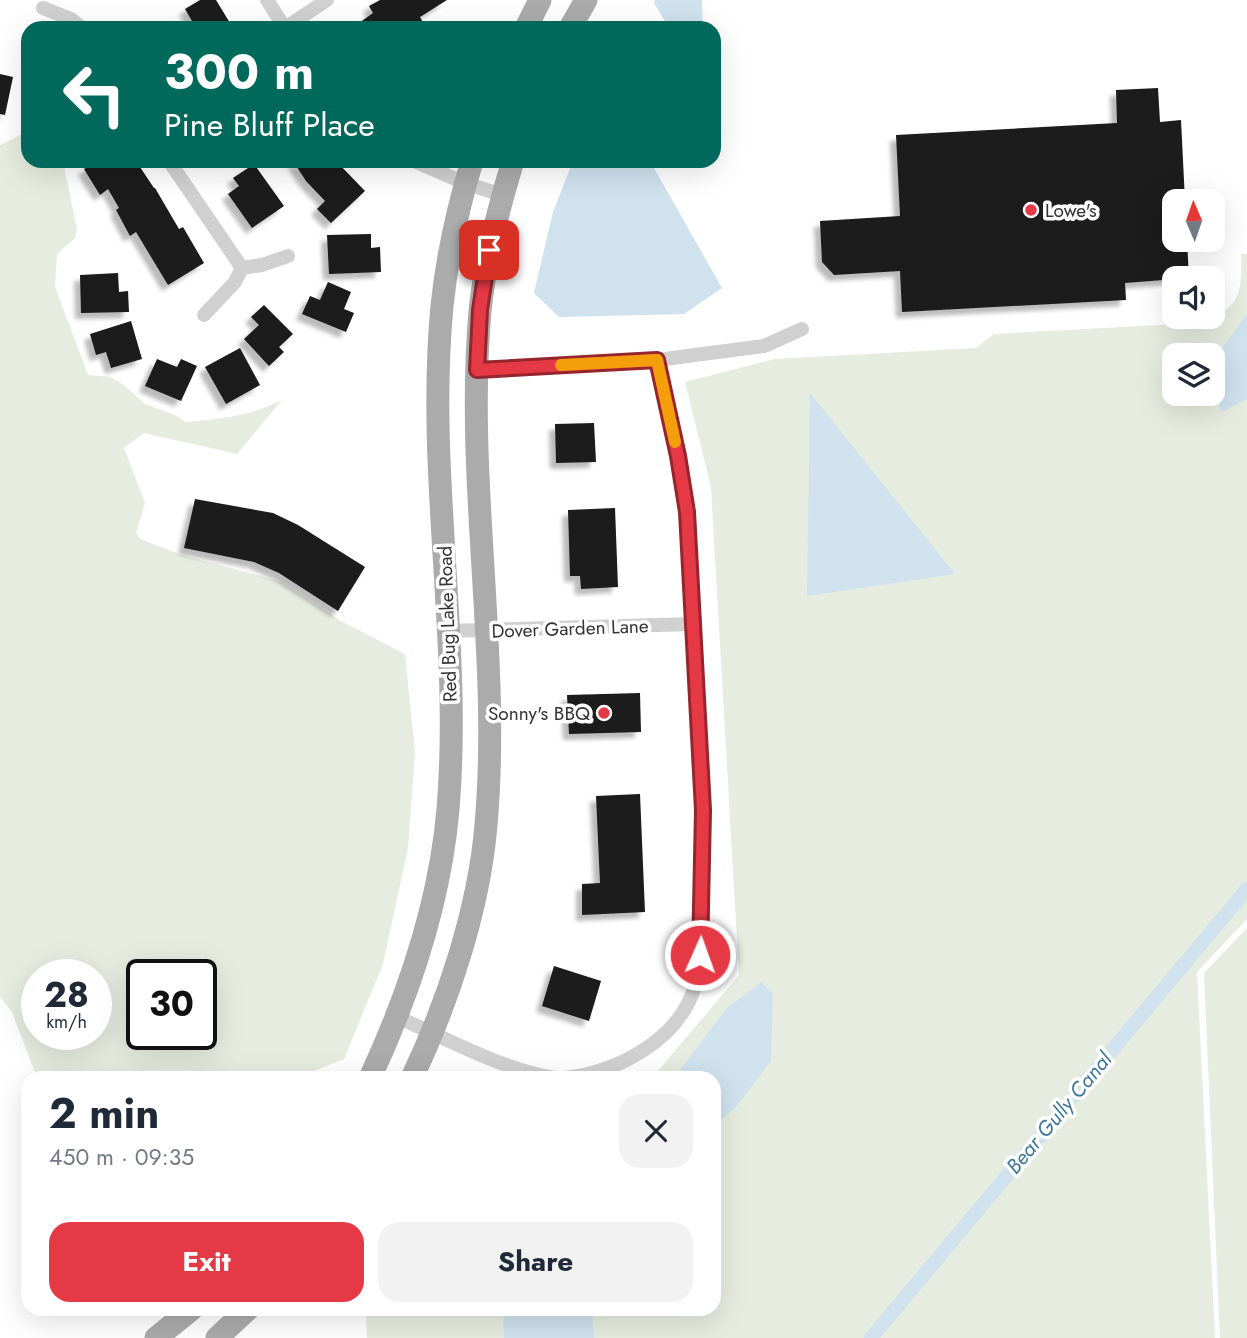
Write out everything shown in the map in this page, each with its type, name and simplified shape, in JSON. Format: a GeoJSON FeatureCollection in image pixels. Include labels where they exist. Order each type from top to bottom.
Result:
{"type":"FeatureCollection","features":[{"type":"Feature","properties":{"kind":"main road"},"geometry":{"type":"LineString","coordinates":[[530,21],[540,0]]}},
{"type":"Feature","properties":{"kind":"main road"},"geometry":{"type":"LineString","coordinates":[[574,21],[586,0]]}},
{"type":"Feature","properties":{"kind":"main road","name":"Red Bug Lake Road"},"geometry":{"type":"LineString","coordinates":[[415,1071],[433,1033],[460,953],[475,892],[486,827],[490,751],[477,370],[480,310],[489,250],[511,168]]}},
{"type":"Feature","properties":{"kind":"main road","name":"Red Bug Lake Road"},"geometry":{"type":"LineString","coordinates":[[373,1071],[397,1017],[421,946],[440,871],[448,810],[448,631],[439,443],[439,370],[442,306],[452,238],[468,172]]}},
{"type":"Feature","properties":{"kind":"main road"},"geometry":{"type":"LineString","coordinates":[[156,1338],[183,1316]]}},
{"type":"Feature","properties":{"kind":"main road"},"geometry":{"type":"LineString","coordinates":[[217,1338],[241,1316]]}},
{"type":"Feature","properties":{"kind":"street"},"geometry":{"type":"LineString","coordinates":[[267,0],[280,21]]}},
{"type":"Feature","properties":{"kind":"street"},"geometry":{"type":"LineString","coordinates":[[296,21],[327,0]]}},
{"type":"Feature","properties":{"kind":"street"},"geometry":{"type":"LineString","coordinates":[[43,8],[73,21]]}},
{"type":"Feature","properties":{"kind":"street"},"geometry":{"type":"LineString","coordinates":[[174,168],[242,268]]}},
{"type":"Feature","properties":{"kind":"street"},"geometry":{"type":"LineString","coordinates":[[448,168],[468,172],[502,195]]}},
{"type":"Feature","properties":{"kind":"street"},"geometry":{"type":"LineString","coordinates":[[242,268],[262,265],[288,256]]}},
{"type":"Feature","properties":{"kind":"street"},"geometry":{"type":"LineString","coordinates":[[204,316],[235,282],[242,268]]}},
{"type":"Feature","properties":{"kind":"street"},"geometry":{"type":"LineString","coordinates":[[477,370],[657,360],[764,346],[802,329]]}},
{"type":"Feature","properties":{"kind":"street"},"geometry":{"type":"LineString","coordinates":[[601,1071],[645,1048],[673,1027],[694,990],[700,955],[703,810],[687,512],[657,360]]}},
{"type":"Feature","properties":{"kind":"street","name":"Dover Garden Lane"},"geometry":{"type":"LineString","coordinates":[[448,631],[693,624]]}},
{"type":"Feature","properties":{"kind":"street"},"geometry":{"type":"LineString","coordinates":[[397,1017],[525,1071]]}},
{"type":"Feature","properties":{"kind":"shaded area"},"geometry":{"type":"Polygon","coordinates":[[[21,134],[21,168],[64,168],[77,229],[75,238],[57,254],[55,287],[88,375],[110,377],[124,385],[145,404],[177,416],[185,422],[235,416],[282,400],[237,454],[144,433],[124,448],[145,503],[136,533],[140,539],[182,555],[279,581],[341,621],[405,654],[415,752],[408,848],[383,964],[344,1059],[314,1071],[34,1071],[26,1050],[112,1050],[112,959],[21,959],[21,1036],[12,1012],[0,997],[0,145],[21,134]]]}},
{"type":"Feature","properties":{"kind":"shaded area"},"geometry":{"type":"Polygon","coordinates":[[[1241,254],[1247,254],[1247,919],[1197,972],[1215,1338],[367,1338],[366,1316],[721,1316],[721,1071],[658,1071],[739,975],[711,487],[685,382],[775,359],[976,348],[994,334],[1162,325],[1162,329],[1225,329],[1225,310],[1235,300],[1239,291],[1241,254]]]}},
{"type":"Feature","properties":{"kind":"shaded area"},"geometry":{"type":"Polygon","coordinates":[[[1247,928],[1247,1338],[1220,1338],[1204,973],[1247,928]]]}},
{"type":"Feature","properties":{"kind":"water"},"geometry":{"type":"Polygon","coordinates":[[[655,0],[702,0],[703,21],[665,21],[654,3],[655,0]]]}},
{"type":"Feature","properties":{"kind":"water"},"geometry":{"type":"Polygon","coordinates":[[[570,168],[654,168],[722,288],[684,314],[559,317],[534,293],[553,212],[570,168]]]}},
{"type":"Feature","properties":{"kind":"water"},"geometry":{"type":"Polygon","coordinates":[[[1247,314],[1247,399],[1222,412],[1220,406],[1225,406],[1225,344],[1247,314]]]}},
{"type":"Feature","properties":{"kind":"water"},"geometry":{"type":"Polygon","coordinates":[[[810,393],[955,574],[807,596],[810,393]]]}},
{"type":"Feature","properties":{"kind":"water"},"geometry":{"type":"Polygon","coordinates":[[[761,982],[773,994],[771,1061],[736,1107],[721,1120],[721,1071],[679,1071],[726,1009],[761,982]]]}},
{"type":"Feature","properties":{"kind":"water"},"geometry":{"type":"Polygon","coordinates":[[[503,1316],[592,1316],[594,1338],[504,1338],[503,1316]]]}},
{"type":"Feature","properties":{"kind":"building"},"geometry":{"type":"Polygon","coordinates":[[[200,0],[216,0],[229,21],[192,21],[185,9],[200,0]]]}},
{"type":"Feature","properties":{"kind":"building"},"geometry":{"type":"Polygon","coordinates":[[[380,0],[447,0],[420,17],[422,21],[362,21],[373,13],[369,6],[380,0]]]}},
{"type":"Feature","properties":{"kind":"building"},"geometry":{"type":"Polygon","coordinates":[[[0,74],[13,77],[5,115],[0,114],[0,74]]]}},
{"type":"Feature","properties":{"kind":"building"},"geometry":{"type":"Polygon","coordinates":[[[1158,88],[1160,122],[1181,120],[1184,189],[1162,189],[1162,252],[1188,252],[1188,266],[1162,266],[1162,280],[1125,283],[1126,300],[902,312],[900,271],[834,275],[822,262],[820,221],[900,216],[896,135],[1117,123],[1116,90],[1158,88]]]}},
{"type":"Feature","properties":{"kind":"building"},"geometry":{"type":"Polygon","coordinates":[[[141,168],[179,229],[183,227],[204,263],[168,285],[136,232],[130,236],[108,189],[100,195],[84,169],[141,168]]]}},
{"type":"Feature","properties":{"kind":"building"},"geometry":{"type":"Polygon","coordinates":[[[248,168],[257,168],[284,206],[252,228],[228,194],[239,186],[233,178],[248,168]]]}},
{"type":"Feature","properties":{"kind":"building"},"geometry":{"type":"Polygon","coordinates":[[[298,168],[343,168],[365,191],[331,223],[317,209],[325,201],[298,168]]]}},
{"type":"Feature","properties":{"kind":"building"},"geometry":{"type":"Polygon","coordinates":[[[371,234],[371,248],[380,247],[381,272],[329,274],[327,235],[371,234]]]}},
{"type":"Feature","properties":{"kind":"building"},"geometry":{"type":"Polygon","coordinates":[[[118,273],[119,292],[128,291],[129,312],[81,313],[80,275],[118,273]]]}},
{"type":"Feature","properties":{"kind":"building"},"geometry":{"type":"Polygon","coordinates":[[[328,282],[351,292],[344,309],[354,313],[346,332],[302,314],[310,296],[320,300],[328,282]]]}},
{"type":"Feature","properties":{"kind":"building"},"geometry":{"type":"Polygon","coordinates":[[[264,305],[293,334],[279,347],[284,352],[269,366],[244,339],[259,325],[251,317],[264,305]]]}},
{"type":"Feature","properties":{"kind":"building"},"geometry":{"type":"Polygon","coordinates":[[[131,321],[142,359],[111,368],[106,352],[96,355],[90,334],[131,321]]]}},
{"type":"Feature","properties":{"kind":"building"},"geometry":{"type":"Polygon","coordinates":[[[240,348],[260,385],[226,404],[205,367],[240,348]]]}},
{"type":"Feature","properties":{"kind":"building"},"geometry":{"type":"Polygon","coordinates":[[[157,359],[177,367],[181,359],[197,366],[181,401],[145,386],[157,359]]]}},
{"type":"Feature","properties":{"kind":"building"},"geometry":{"type":"Polygon","coordinates":[[[594,423],[596,462],[556,463],[555,424],[594,423]]]}},
{"type":"Feature","properties":{"kind":"building"},"geometry":{"type":"Polygon","coordinates":[[[195,499],[273,513],[298,525],[365,567],[338,611],[279,573],[254,562],[184,548],[195,499]]]}},
{"type":"Feature","properties":{"kind":"building"},"geometry":{"type":"Polygon","coordinates":[[[615,508],[618,587],[581,589],[580,576],[570,576],[568,510],[615,508]]]}},
{"type":"Feature","properties":{"kind":"building","name":"Sonny's BBQ"},"geometry":{"type":"Polygon","coordinates":[[[640,693],[641,732],[569,734],[567,695],[640,693]]]}},
{"type":"Feature","properties":{"kind":"building"},"geometry":{"type":"Polygon","coordinates":[[[640,794],[645,912],[582,915],[582,884],[600,883],[596,796],[640,794]]]}},
{"type":"Feature","properties":{"kind":"building"},"geometry":{"type":"Polygon","coordinates":[[[554,966],[601,981],[589,1021],[542,1006],[554,966]]]}},
{"type":"Feature","properties":{"kind":"waterway","name":"Bear Gully Canal"},"geometry":{"type":"LineString","coordinates":[[871,1338],[1247,889]]}},
{"type":"Feature","properties":{"kind":"slow traffic"},"geometry":{"type":"LineString","coordinates":[[561,365],[657,360],[675,442]]}},
{"type":"Feature","properties":{"kind":"place","name":"Lowe's"},"geometry":{"type":"Point","coordinates":[1031,210]}},
{"type":"Feature","properties":{"kind":"place","name":"Sonny's BBQ"},"geometry":{"type":"Point","coordinates":[604,713]}},
{"type":"Feature","properties":{"kind":"route"},"geometry":{"type":"LineString","coordinates":[[489,250],[480,310],[477,370],[657,360],[687,512],[703,810],[700,955]]}}]}
